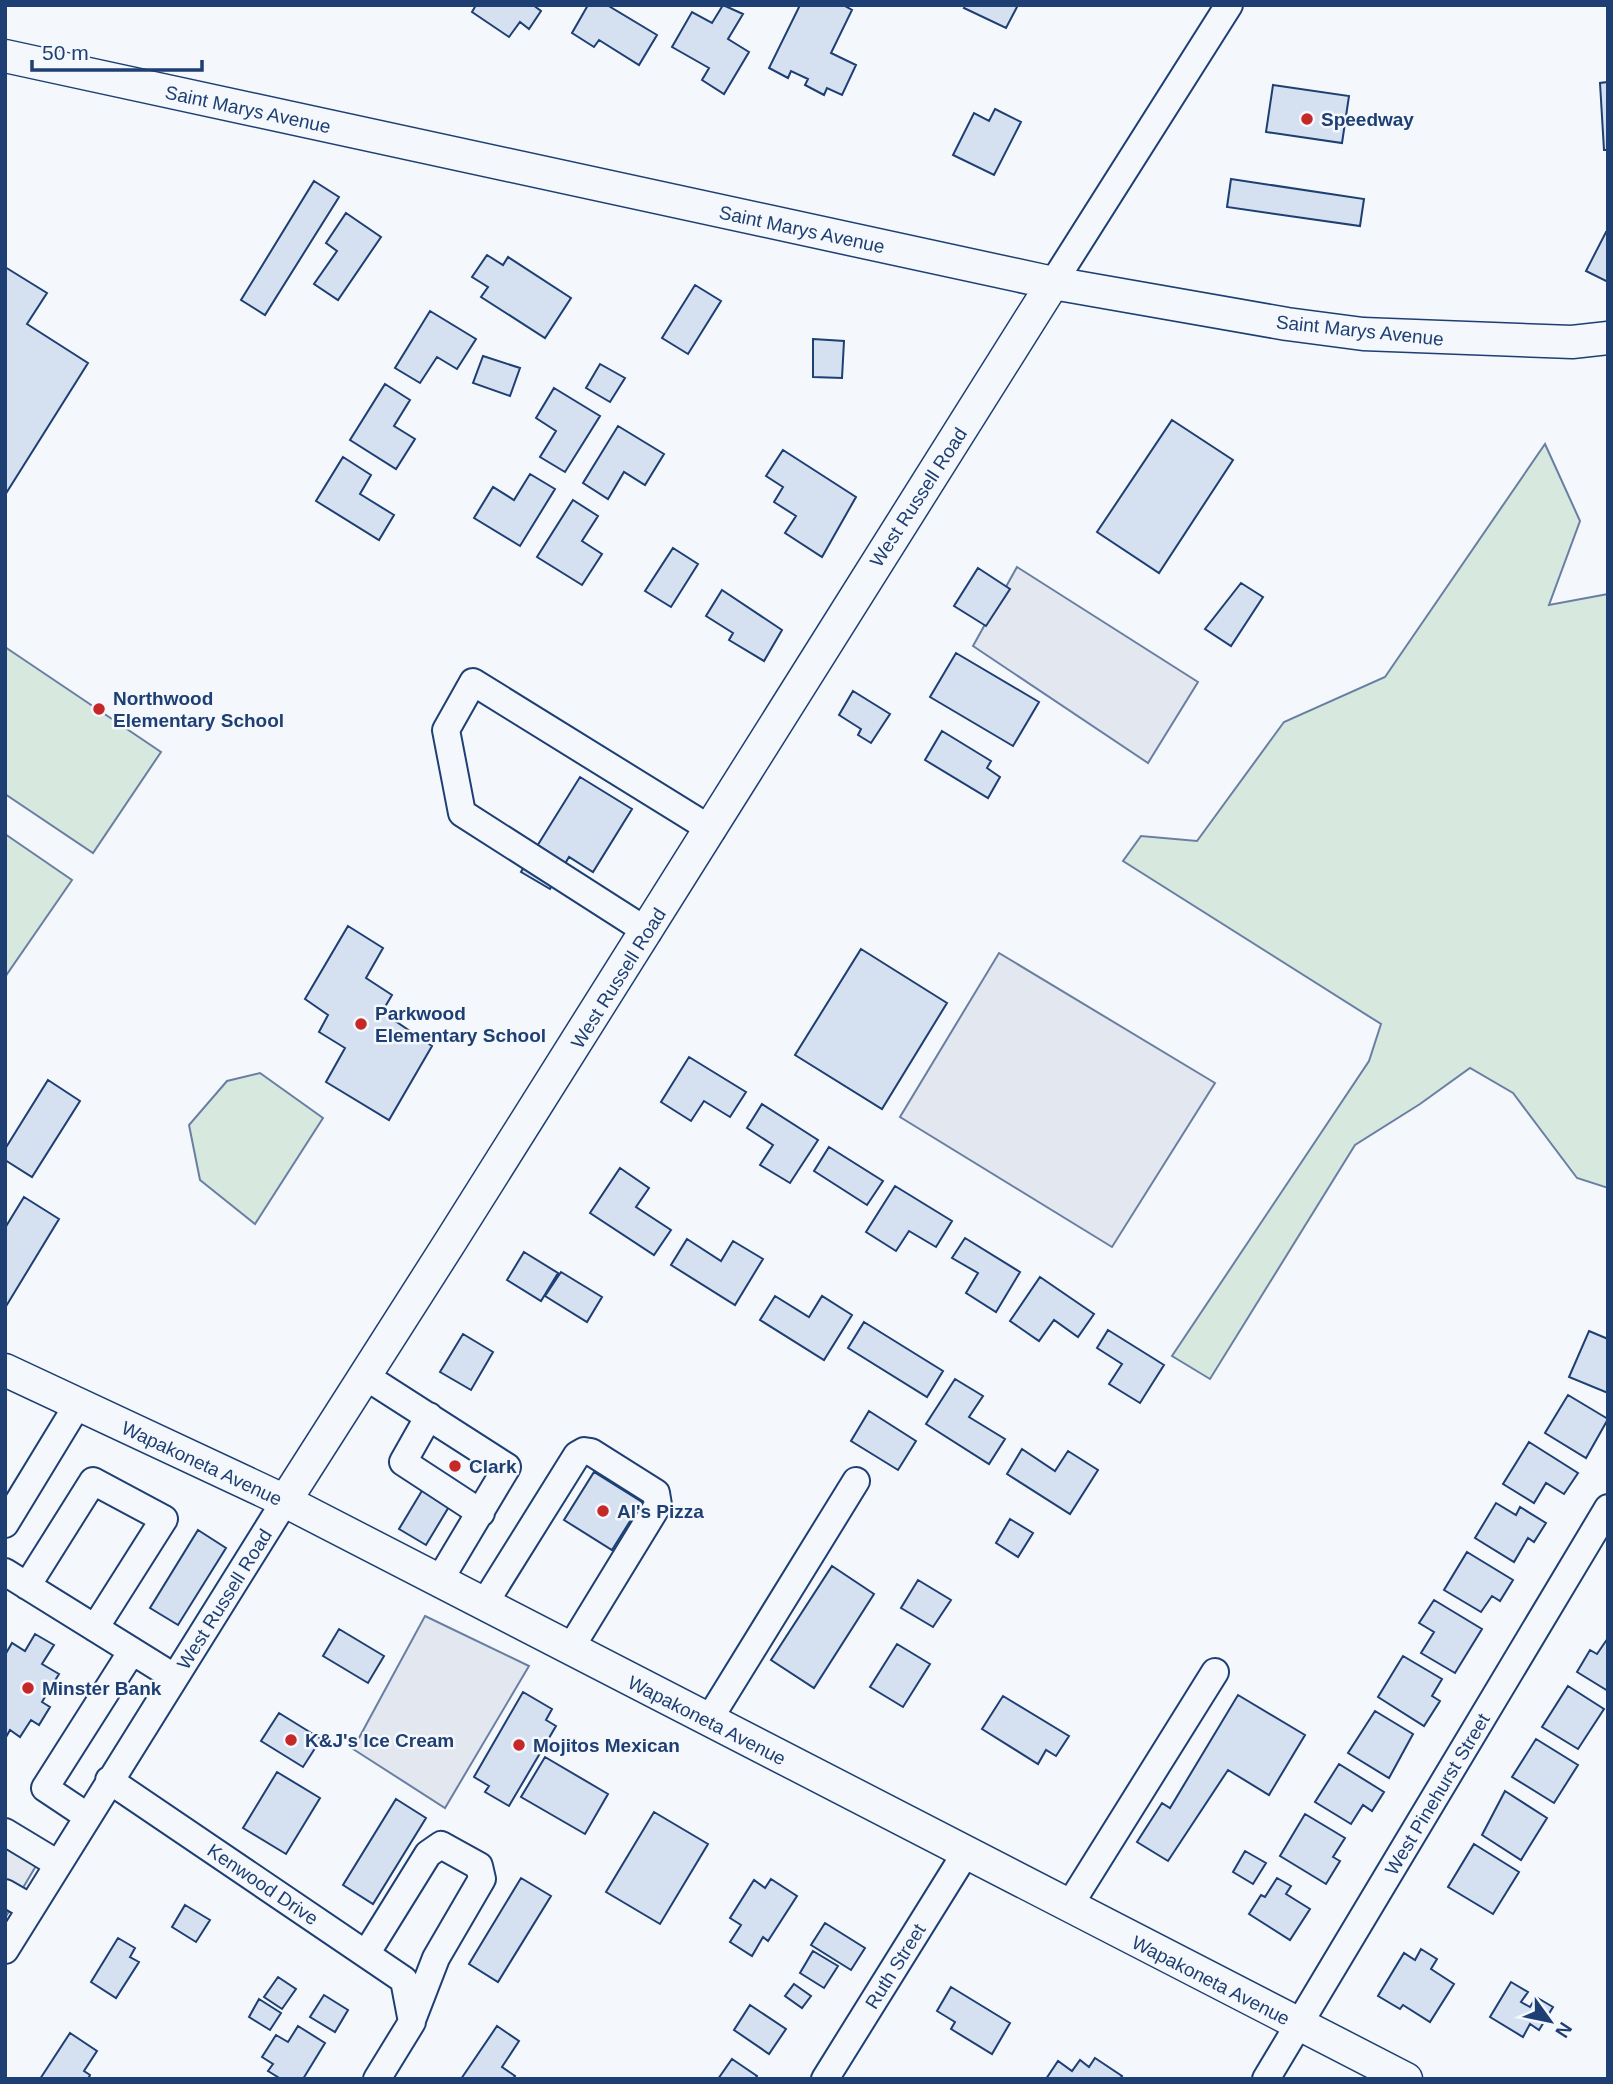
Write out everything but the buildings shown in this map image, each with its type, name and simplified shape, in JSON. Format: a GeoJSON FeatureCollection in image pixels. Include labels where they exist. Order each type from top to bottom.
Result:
{"type":"FeatureCollection","features":[{"type":"Feature","properties":{"kind":"main road","name":"Saint Marys Avenue"},"geometry":{"type":"LineString","coordinates":[[5,56],[1054,284],[1350,333],[1406,338],[1560,342],[1608,338]]}},
{"type":"Feature","properties":{"kind":"main road","name":"West Russell Road"},"geometry":{"type":"LineString","coordinates":[[285,1501],[648,932],[871,569],[1054,284]]}},
{"type":"Feature","properties":{"kind":"main road","name":"Wapakoneta Avenue"},"geometry":{"type":"LineString","coordinates":[[5,1370],[285,1501],[1406,2079]]}},
{"type":"Feature","properties":{"kind":"street","name":"West Russell Road"},"geometry":{"type":"LineString","coordinates":[[1054,284],[1229,5]]}},
{"type":"Feature","properties":{"kind":"street"},"geometry":{"type":"LineString","coordinates":[[648,932],[462,813],[446,730],[474,682],[712,830]]}},
{"type":"Feature","properties":{"kind":"street"},"geometry":{"type":"LineString","coordinates":[[365,1376],[507,1467],[439,1581]]}},
{"type":"Feature","properties":{"kind":"street"},"geometry":{"type":"LineString","coordinates":[[5,1524],[78,1404]]}},
{"type":"Feature","properties":{"kind":"street"},"geometry":{"type":"LineString","coordinates":[[429,1416],[403,1462],[481,1513]]}},
{"type":"Feature","properties":{"kind":"street"},"geometry":{"type":"LineString","coordinates":[[484,1604],[577,1455],[584,1451],[591,1452],[656,1493],[658,1505],[570,1649]]}},
{"type":"Feature","properties":{"kind":"street"},"geometry":{"type":"LineString","coordinates":[[95,1628],[164,1519],[93,1481],[16,1579],[95,1628],[132,1650],[174,1677]]}},
{"type":"Feature","properties":{"kind":"street"},"geometry":{"type":"LineString","coordinates":[[708,1721],[856,1481]]}},
{"type":"Feature","properties":{"kind":"street","name":"West Russell Road"},"geometry":{"type":"LineString","coordinates":[[5,1950],[285,1501]]}},
{"type":"Feature","properties":{"kind":"street","name":"West Pinehurst Street"},"geometry":{"type":"LineString","coordinates":[[1266,2079],[1608,1508]]}},
{"type":"Feature","properties":{"kind":"street"},"geometry":{"type":"LineString","coordinates":[[87,1816],[45,1788],[132,1650]]}},
{"type":"Feature","properties":{"kind":"street"},"geometry":{"type":"LineString","coordinates":[[1069,1906],[1215,1672]]}},
{"type":"Feature","properties":{"kind":"street","name":"Kenwood Drive"},"geometry":{"type":"LineString","coordinates":[[109,1780],[404,1980],[412,2022]]}},
{"type":"Feature","properties":{"kind":"street"},"geometry":{"type":"LineString","coordinates":[[5,1832],[58,1864]]}},
{"type":"Feature","properties":{"kind":"street"},"geometry":{"type":"LineString","coordinates":[[366,1954],[428,1854],[441,1845],[479,1866],[482,1879],[436,1958],[412,2022],[377,2079]]}},
{"type":"Feature","properties":{"kind":"street","name":"Ruth Street"},"geometry":{"type":"LineString","coordinates":[[825,2079],[965,1853]]}},
{"type":"Feature","properties":{"kind":"street"},"geometry":{"type":"LineString","coordinates":[[5,1893],[31,1908]]}},
{"type":"Feature","properties":{"kind":"shaded area"},"geometry":{"type":"Polygon","coordinates":[[[1545,444],[1580,521],[1549,605],[1608,594],[1608,1188],[1577,1178],[1513,1093],[1470,1068],[1355,1145],[1210,1379],[1172,1356],[1369,1061],[1381,1024],[1123,861],[1141,836],[1197,841],[1284,722],[1385,677],[1545,444]]]}},
{"type":"Feature","properties":{"kind":"shaded area"},"geometry":{"type":"Polygon","coordinates":[[[1017,567],[1198,682],[1148,763],[973,646],[1017,567]]]}},
{"type":"Feature","properties":{"kind":"shaded area"},"geometry":{"type":"Polygon","coordinates":[[[5,647],[161,752],[93,853],[5,794],[5,647]]]}},
{"type":"Feature","properties":{"kind":"shaded area"},"geometry":{"type":"Polygon","coordinates":[[[5,834],[72,880],[5,977],[5,834]]]}},
{"type":"Feature","properties":{"kind":"shaded area"},"geometry":{"type":"Polygon","coordinates":[[[999,953],[1215,1083],[1112,1247],[900,1117],[999,953]]]}},
{"type":"Feature","properties":{"kind":"shaded area"},"geometry":{"type":"Polygon","coordinates":[[[260,1073],[323,1118],[255,1224],[200,1180],[189,1125],[227,1081],[260,1073]]]}},
{"type":"Feature","properties":{"kind":"shaded area"},"geometry":{"type":"Polygon","coordinates":[[[425,1616],[529,1666],[445,1808],[353,1749],[425,1616]]]}},
{"type":"Feature","properties":{"kind":"shaded area"},"geometry":{"type":"Polygon","coordinates":[[[5,1823],[46,1849],[5,1918],[5,1823]]]}},
{"type":"Feature","properties":{"kind":"place","name":"Speedway"},"geometry":{"type":"Point","coordinates":[1307,119]}},
{"type":"Feature","properties":{"kind":"place","name":"Northwood Elementary School"},"geometry":{"type":"Point","coordinates":[99,709]}},
{"type":"Feature","properties":{"kind":"place","name":"Parkwood Elementary School"},"geometry":{"type":"Point","coordinates":[361,1024]}},
{"type":"Feature","properties":{"kind":"place","name":"Clark"},"geometry":{"type":"Point","coordinates":[455,1466]}},
{"type":"Feature","properties":{"kind":"place","name":"Al's Pizza"},"geometry":{"type":"Point","coordinates":[603,1511]}},
{"type":"Feature","properties":{"kind":"place","name":"Minster Bank"},"geometry":{"type":"Point","coordinates":[28,1688]}},
{"type":"Feature","properties":{"kind":"place","name":"K&J's Ice Cream"},"geometry":{"type":"Point","coordinates":[291,1740]}},
{"type":"Feature","properties":{"kind":"place","name":"Mojitos Mexican"},"geometry":{"type":"Point","coordinates":[519,1745]}}]}
